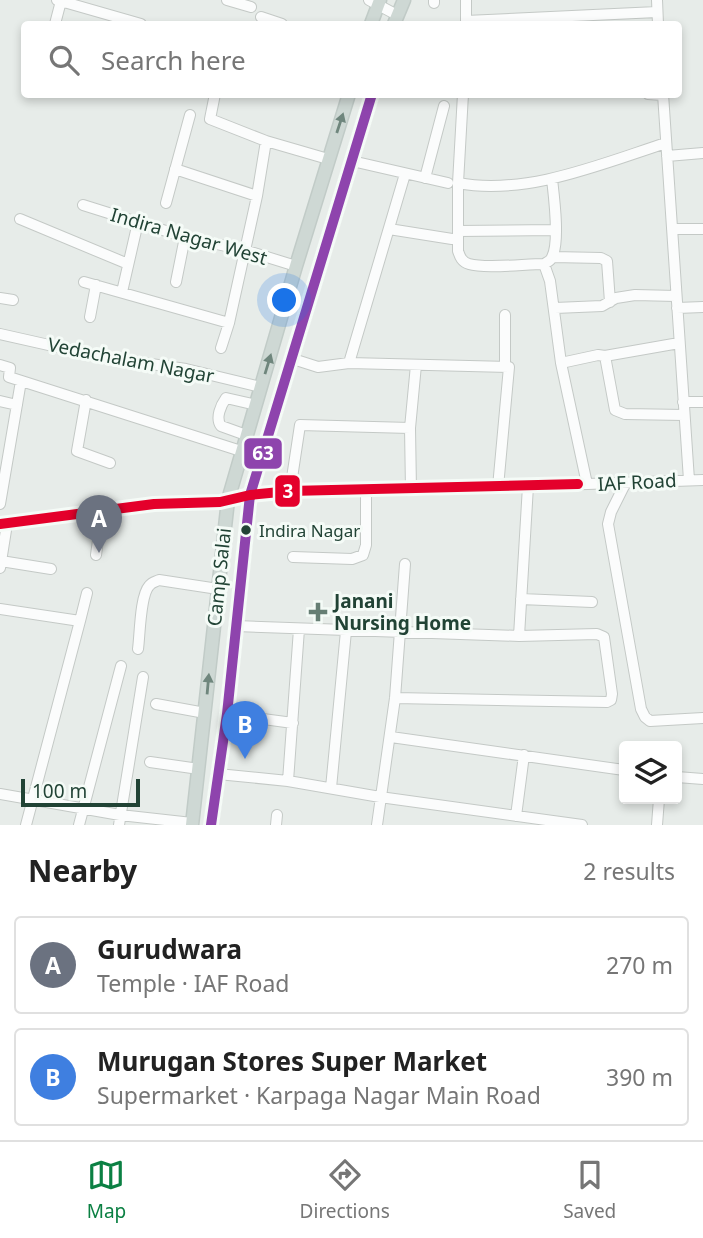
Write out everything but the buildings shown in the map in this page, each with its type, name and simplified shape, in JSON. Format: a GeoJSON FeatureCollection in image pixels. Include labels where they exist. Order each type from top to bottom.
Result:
{"type":"FeatureCollection","features":[{"type":"Feature","properties":{"kind":"main road"},"geometry":{"type":"LineString","coordinates":[[395,20],[404,0]]}},
{"type":"Feature","properties":{"kind":"main road"},"geometry":{"type":"LineString","coordinates":[[372,21],[375,2]]}},
{"type":"Feature","properties":{"kind":"main road","name":"Camp Salai"},"geometry":{"type":"LineString","coordinates":[[192,824],[228,500],[348,98]]}},
{"type":"Feature","properties":{"kind":"main road","name":"Camp Salai"},"geometry":{"type":"LineString","coordinates":[[211,825],[227,714],[250,495],[371,98]]}},
{"type":"Feature","properties":{"kind":"street"},"geometry":{"type":"LineString","coordinates":[[227,0],[251,7]]}},
{"type":"Feature","properties":{"kind":"street"},"geometry":{"type":"LineString","coordinates":[[466,0],[466,21]]}},
{"type":"Feature","properties":{"kind":"street"},"geometry":{"type":"LineString","coordinates":[[657,0],[658,21]]}},
{"type":"Feature","properties":{"kind":"street"},"geometry":{"type":"LineString","coordinates":[[56,21],[59,1],[130,21]]}},
{"type":"Feature","properties":{"kind":"street"},"geometry":{"type":"LineString","coordinates":[[375,2],[395,20]]}},
{"type":"Feature","properties":{"kind":"street"},"geometry":{"type":"LineString","coordinates":[[501,21],[657,12]]}},
{"type":"Feature","properties":{"kind":"street"},"geometry":{"type":"LineString","coordinates":[[261,17],[273,21]]}},
{"type":"Feature","properties":{"kind":"street"},"geometry":{"type":"LineString","coordinates":[[214,98],[210,119],[266,141],[328,159]]}},
{"type":"Feature","properties":{"kind":"street"},"geometry":{"type":"LineString","coordinates":[[463,98],[453,183],[455,235],[461,260],[467,264],[601,258],[607,261],[610,302]]}},
{"type":"Feature","properties":{"kind":"street"},"geometry":{"type":"LineString","coordinates":[[663,98],[688,480]]}},
{"type":"Feature","properties":{"kind":"street"},"geometry":{"type":"LineString","coordinates":[[425,178],[444,106]]}},
{"type":"Feature","properties":{"kind":"street"},"geometry":{"type":"LineString","coordinates":[[166,203],[190,115]]}},
{"type":"Feature","properties":{"kind":"street"},"geometry":{"type":"LineString","coordinates":[[221,348],[257,196],[266,141]]}},
{"type":"Feature","properties":{"kind":"street"},"geometry":{"type":"LineString","coordinates":[[352,161],[405,174],[479,187],[552,179],[666,143]]}},
{"type":"Feature","properties":{"kind":"street"},"geometry":{"type":"LineString","coordinates":[[667,156],[703,153]]}},
{"type":"Feature","properties":{"kind":"street"},"geometry":{"type":"LineString","coordinates":[[175,169],[257,196]]}},
{"type":"Feature","properties":{"kind":"street"},"geometry":{"type":"LineString","coordinates":[[349,363],[405,174]]}},
{"type":"Feature","properties":{"kind":"street"},"geometry":{"type":"LineString","coordinates":[[552,179],[556,230],[548,260],[561,363],[583,484]]}},
{"type":"Feature","properties":{"kind":"street","name":"Indira Nagar West"},"geometry":{"type":"LineString","coordinates":[[83,205],[185,237],[244,250],[296,266]]}},
{"type":"Feature","properties":{"kind":"street"},"geometry":{"type":"LineString","coordinates":[[20,219],[128,264]]}},
{"type":"Feature","properties":{"kind":"street"},"geometry":{"type":"LineString","coordinates":[[122,292],[138,222]]}},
{"type":"Feature","properties":{"kind":"street"},"geometry":{"type":"LineString","coordinates":[[389,229],[455,235],[556,230]]}},
{"type":"Feature","properties":{"kind":"street"},"geometry":{"type":"LineString","coordinates":[[672,229],[703,229]]}},
{"type":"Feature","properties":{"kind":"street"},"geometry":{"type":"LineString","coordinates":[[176,282],[185,237]]}},
{"type":"Feature","properties":{"kind":"street"},"geometry":{"type":"LineString","coordinates":[[84,282],[229,323]]}},
{"type":"Feature","properties":{"kind":"street"},"geometry":{"type":"LineString","coordinates":[[90,317],[96,285]]}},
{"type":"Feature","properties":{"kind":"street"},"geometry":{"type":"LineString","coordinates":[[555,308],[602,306],[635,295],[676,296]]}},
{"type":"Feature","properties":{"kind":"street"},"geometry":{"type":"LineString","coordinates":[[0,298],[13,300]]}},
{"type":"Feature","properties":{"kind":"street"},"geometry":{"type":"LineString","coordinates":[[677,308],[703,307]]}},
{"type":"Feature","properties":{"kind":"street"},"geometry":{"type":"LineString","coordinates":[[498,487],[507,367],[505,315]]}},
{"type":"Feature","properties":{"kind":"street","name":"Vedachalam Nagar"},"geometry":{"type":"LineString","coordinates":[[0,334],[102,357],[186,369],[261,387]]}},
{"type":"Feature","properties":{"kind":"street"},"geometry":{"type":"LineString","coordinates":[[561,363],[679,343]]}},
{"type":"Feature","properties":{"kind":"street"},"geometry":{"type":"LineString","coordinates":[[605,356],[615,410],[625,414],[684,415]]}},
{"type":"Feature","properties":{"kind":"street"},"geometry":{"type":"LineString","coordinates":[[293,359],[318,367],[349,363],[507,367]]}},
{"type":"Feature","properties":{"kind":"street"},"geometry":{"type":"LineString","coordinates":[[0,365],[10,368],[9,377],[242,451]]}},
{"type":"Feature","properties":{"kind":"street"},"geometry":{"type":"LineString","coordinates":[[411,490],[411,428],[416,365]]}},
{"type":"Feature","properties":{"kind":"street"},"geometry":{"type":"LineString","coordinates":[[0,504],[21,381]]}},
{"type":"Feature","properties":{"kind":"street"},"geometry":{"type":"LineString","coordinates":[[246,435],[221,426],[218,418],[220,409],[226,398],[256,405]]}},
{"type":"Feature","properties":{"kind":"street"},"geometry":{"type":"LineString","coordinates":[[86,400],[77,451],[110,463]]}},
{"type":"Feature","properties":{"kind":"street"},"geometry":{"type":"LineString","coordinates":[[0,401],[16,405]]}},
{"type":"Feature","properties":{"kind":"street"},"geometry":{"type":"LineString","coordinates":[[683,402],[703,401]]}},
{"type":"Feature","properties":{"kind":"street"},"geometry":{"type":"LineString","coordinates":[[290,491],[300,425],[411,428]]}},
{"type":"Feature","properties":{"kind":"street","name":"IAF Road"},"geometry":{"type":"LineString","coordinates":[[3,524],[154,504],[228,500],[290,491],[411,490],[703,480]]}},
{"type":"Feature","properties":{"kind":"street"},"geometry":{"type":"LineString","coordinates":[[626,482],[608,524],[641,709],[645,717],[656,722],[703,718]]}},
{"type":"Feature","properties":{"kind":"street"},"geometry":{"type":"LineString","coordinates":[[519,636],[528,486]]}},
{"type":"Feature","properties":{"kind":"street"},"geometry":{"type":"LineString","coordinates":[[293,557],[352,559],[363,555],[366,545],[366,490]]}},
{"type":"Feature","properties":{"kind":"street"},"geometry":{"type":"LineString","coordinates":[[96,555],[102,511]]}},
{"type":"Feature","properties":{"kind":"street"},"geometry":{"type":"LineString","coordinates":[[3,524],[1,564],[51,569]]}},
{"type":"Feature","properties":{"kind":"street"},"geometry":{"type":"LineString","coordinates":[[377,825],[391,737],[405,564]]}},
{"type":"Feature","properties":{"kind":"street"},"geometry":{"type":"LineString","coordinates":[[138,649],[145,596],[148,586],[153,582],[159,580],[218,589]]}},
{"type":"Feature","properties":{"kind":"street"},"geometry":{"type":"LineString","coordinates":[[26,825],[87,593]]}},
{"type":"Feature","properties":{"kind":"street"},"geometry":{"type":"LineString","coordinates":[[521,599],[592,602]]}},
{"type":"Feature","properties":{"kind":"street"},"geometry":{"type":"LineString","coordinates":[[0,609],[80,621]]}},
{"type":"Feature","properties":{"kind":"street"},"geometry":{"type":"LineString","coordinates":[[236,626],[604,637],[611,700],[601,703],[395,698]]}},
{"type":"Feature","properties":{"kind":"street"},"geometry":{"type":"LineString","coordinates":[[288,781],[299,629]]}},
{"type":"Feature","properties":{"kind":"street"},"geometry":{"type":"LineString","coordinates":[[331,788],[346,631]]}},
{"type":"Feature","properties":{"kind":"street"},"geometry":{"type":"LineString","coordinates":[[79,825],[121,666]]}},
{"type":"Feature","properties":{"kind":"street"},"geometry":{"type":"LineString","coordinates":[[120,820],[143,677]]}},
{"type":"Feature","properties":{"kind":"street"},"geometry":{"type":"LineString","coordinates":[[156,704],[205,713]]}},
{"type":"Feature","properties":{"kind":"street"},"geometry":{"type":"LineString","coordinates":[[227,714],[293,723]]}},
{"type":"Feature","properties":{"kind":"street"},"geometry":{"type":"LineString","coordinates":[[391,737],[619,769]]}},
{"type":"Feature","properties":{"kind":"street"},"geometry":{"type":"LineString","coordinates":[[516,816],[524,755]]}},
{"type":"Feature","properties":{"kind":"street"},"geometry":{"type":"LineString","coordinates":[[150,762],[199,769]]}},
{"type":"Feature","properties":{"kind":"street"},"geometry":{"type":"LineString","coordinates":[[218,774],[288,781],[380,797],[582,825]]}},
{"type":"Feature","properties":{"kind":"street"},"geometry":{"type":"LineString","coordinates":[[682,777],[703,779]]}},
{"type":"Feature","properties":{"kind":"street"},"geometry":{"type":"LineString","coordinates":[[0,794],[83,808],[120,820],[192,824]]}},
{"type":"Feature","properties":{"kind":"street"},"geometry":{"type":"LineString","coordinates":[[657,825],[659,804]]}},
{"type":"Feature","properties":{"kind":"transit line","name":"63"},"geometry":{"type":"LineString","coordinates":[[211,825],[227,714],[250,495],[371,98]]}},
{"type":"Feature","properties":{"kind":"transit line","name":"3"},"geometry":{"type":"LineString","coordinates":[[0,524],[154,504],[220,502],[250,495],[290,491],[578,484]]}},
{"type":"Feature","properties":{"kind":"place","name":"Indira Nagar"},"geometry":{"type":"Point","coordinates":[246,530]}},
{"type":"Feature","properties":{"kind":"place","name":"Gurudwara"},"geometry":{"type":"Point","coordinates":[99,553]}},
{"type":"Feature","properties":{"kind":"place","name":"Janani Nursing Home"},"geometry":{"type":"Point","coordinates":[318,612]}},
{"type":"Feature","properties":{"kind":"place","name":"Murugan Stores Super Market"},"geometry":{"type":"Point","coordinates":[245,759]}}]}
